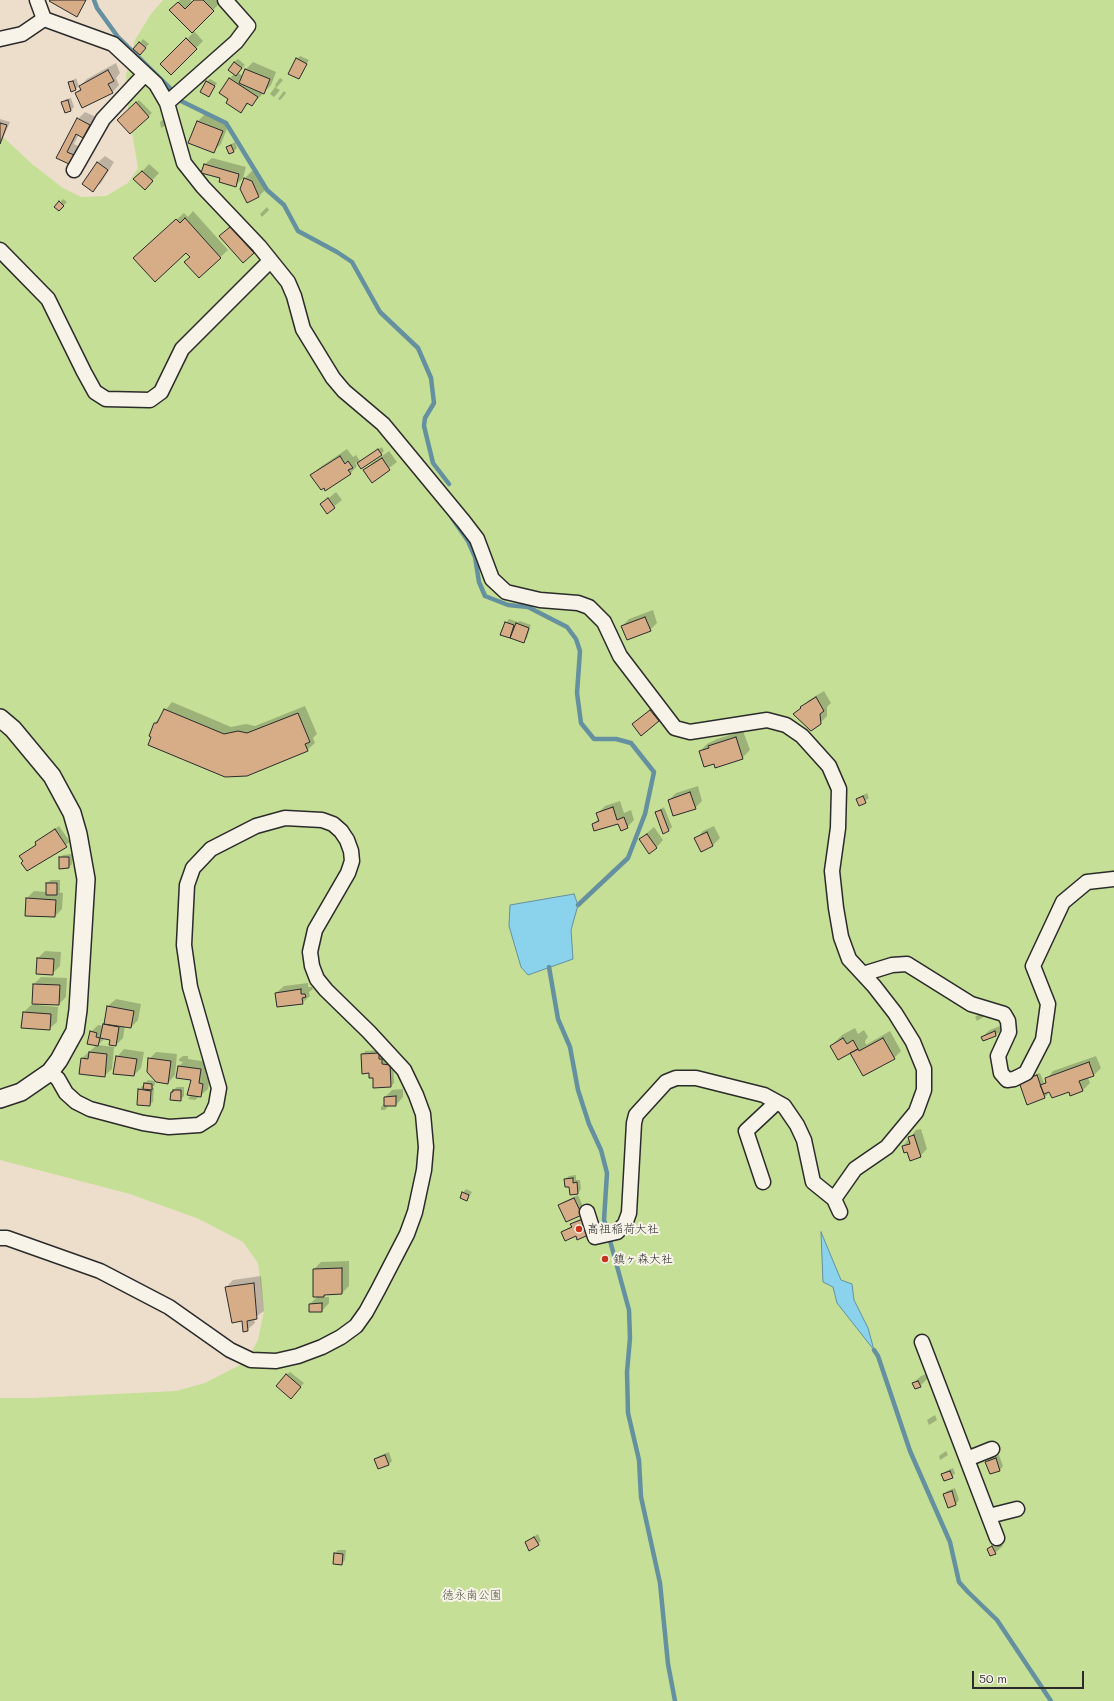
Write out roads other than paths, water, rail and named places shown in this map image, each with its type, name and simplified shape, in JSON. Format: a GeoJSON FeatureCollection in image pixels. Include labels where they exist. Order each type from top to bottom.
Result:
{"type":"FeatureCollection","features":[{"type":"Feature","properties":{"kind":"street"},"geometry":{"type":"LineString","coordinates":[[37,0],[44,19],[112,44],[156,84],[167,103],[184,163],[203,187],[259,246],[288,282],[294,296],[303,329],[333,378],[344,391],[383,424],[464,522],[477,539],[492,579],[506,592],[540,600],[578,602],[589,607],[604,622],[620,656],[675,728],[690,732],[767,720],[786,725],[802,736],[829,766],[839,789],[838,828],[832,871],[841,937],[849,959],[895,1013],[913,1042],[924,1069],[924,1090],[916,1112],[887,1147],[855,1169],[834,1199]]}},
{"type":"Feature","properties":{"kind":"street"},"geometry":{"type":"LineString","coordinates":[[226,0],[248,26]]}},
{"type":"Feature","properties":{"kind":"street"},"geometry":{"type":"LineString","coordinates":[[167,103],[236,42],[252,21],[237,0]]}},
{"type":"Feature","properties":{"kind":"street"},"geometry":{"type":"LineString","coordinates":[[0,39],[22,34],[44,19]]}},
{"type":"Feature","properties":{"kind":"street"},"geometry":{"type":"LineString","coordinates":[[74,170],[103,118],[145,74]]}},
{"type":"Feature","properties":{"kind":"street"},"geometry":{"type":"LineString","coordinates":[[0,250],[48,298],[57,319],[95,392],[106,399],[150,400],[160,392],[182,349],[270,261]]}},
{"type":"Feature","properties":{"kind":"street"},"geometry":{"type":"LineString","coordinates":[[0,718],[13,729],[52,776],[72,813],[78,834],[86,879],[78,1010],[75,1031],[59,1060],[50,1072],[21,1092],[0,1099]]}},
{"type":"Feature","properties":{"kind":"street"},"geometry":{"type":"LineString","coordinates":[[0,1238],[7,1238],[100,1271],[169,1307],[230,1350],[252,1360],[276,1361],[298,1356],[322,1347],[341,1337],[356,1326],[366,1312],[407,1234],[415,1212],[424,1170],[426,1147],[423,1114],[416,1095],[404,1070],[373,1036],[326,990],[317,979],[312,966],[310,952],[316,930],[348,873],[352,861],[351,851],[347,840],[341,831],[333,824],[322,820],[286,818],[268,822],[245,831],[211,849],[194,868],[187,885],[184,912],[184,945],[190,987],[219,1088],[216,1105],[210,1118],[199,1125],[169,1127],[143,1123],[90,1109],[76,1102],[66,1093],[58,1080],[50,1072]]}},
{"type":"Feature","properties":{"kind":"street"},"geometry":{"type":"LineString","coordinates":[[863,974],[892,965],[907,964],[971,1004],[1004,1014],[1008,1021],[1009,1032],[998,1056],[1001,1073],[1007,1080],[1014,1079],[1026,1073],[1043,1040],[1048,1004],[1033,966],[1063,902],[1086,882],[1114,879]]}},
{"type":"Feature","properties":{"kind":"street"},"geometry":{"type":"LineString","coordinates":[[588,1212],[595,1237],[617,1232],[625,1224],[629,1213],[634,1123],[636,1115],[666,1082],[676,1078],[696,1078],[764,1095],[784,1106],[797,1125],[804,1140],[813,1182],[834,1199],[840,1212]]}},
{"type":"Feature","properties":{"kind":"street"},"geometry":{"type":"LineString","coordinates":[[763,1182],[746,1131],[777,1102]]}},
{"type":"Feature","properties":{"kind":"street"},"geometry":{"type":"LineString","coordinates":[[922,1342],[997,1538]]}},
{"type":"Feature","properties":{"kind":"street"},"geometry":{"type":"LineString","coordinates":[[967,1459],[992,1450]]}},
{"type":"Feature","properties":{"kind":"street"},"geometry":{"type":"LineString","coordinates":[[989,1516],[1017,1509]]}},
{"type":"Feature","properties":{"kind":"water"},"geometry":{"type":"Polygon","coordinates":[[[574,894],[578,905],[571,930],[573,959],[528,975],[521,967],[509,926],[510,905],[574,894]]]}},
{"type":"Feature","properties":{"kind":"water"},"geometry":{"type":"Polygon","coordinates":[[[821,1232],[841,1280],[852,1284],[854,1300],[868,1328],[874,1350],[837,1303],[833,1287],[823,1282],[821,1232]]]}},
{"type":"Feature","properties":{"kind":"waterway"},"geometry":{"type":"LineString","coordinates":[[94,0],[97,8],[118,37],[170,88]]}},
{"type":"Feature","properties":{"kind":"waterway"},"geometry":{"type":"LineString","coordinates":[[179,100],[226,123],[267,190],[284,205],[298,231],[337,252],[352,262],[380,312],[418,348],[431,378],[434,403],[425,418],[424,426],[433,463],[449,484]]}},
{"type":"Feature","properties":{"kind":"waterway"},"geometry":{"type":"LineString","coordinates":[[452,518],[468,541],[475,557],[479,582],[485,596],[508,605],[528,607],[567,627],[576,639],[580,651],[577,693],[581,723],[594,739],[616,739],[631,743],[654,772],[645,814],[628,858],[578,905]]}},
{"type":"Feature","properties":{"kind":"waterway"},"geometry":{"type":"LineString","coordinates":[[549,967],[558,1019],[570,1047],[578,1090],[589,1124],[601,1150],[607,1173],[604,1220],[608,1232]]}},
{"type":"Feature","properties":{"kind":"waterway"},"geometry":{"type":"LineString","coordinates":[[609,1237],[629,1310],[630,1338],[627,1372],[628,1413],[639,1460],[641,1497],[660,1583],[668,1664],[675,1701]]}},
{"type":"Feature","properties":{"kind":"waterway"},"geometry":{"type":"LineString","coordinates":[[874,1350],[878,1356],[910,1451],[950,1542],[959,1582],[997,1620],[1051,1701]]}},
{"type":"Feature","properties":{"kind":"place","name":"高祖稲荷大社"},"geometry":{"type":"Point","coordinates":[579,1229]}},
{"type":"Feature","properties":{"kind":"place","name":"鎮ヶ森大社"},"geometry":{"type":"Point","coordinates":[605,1259]}},
{"type":"Feature","properties":{"kind":"park label","name":"徳永南公園"},"geometry":{"type":"Point","coordinates":[472,1595]}}]}
